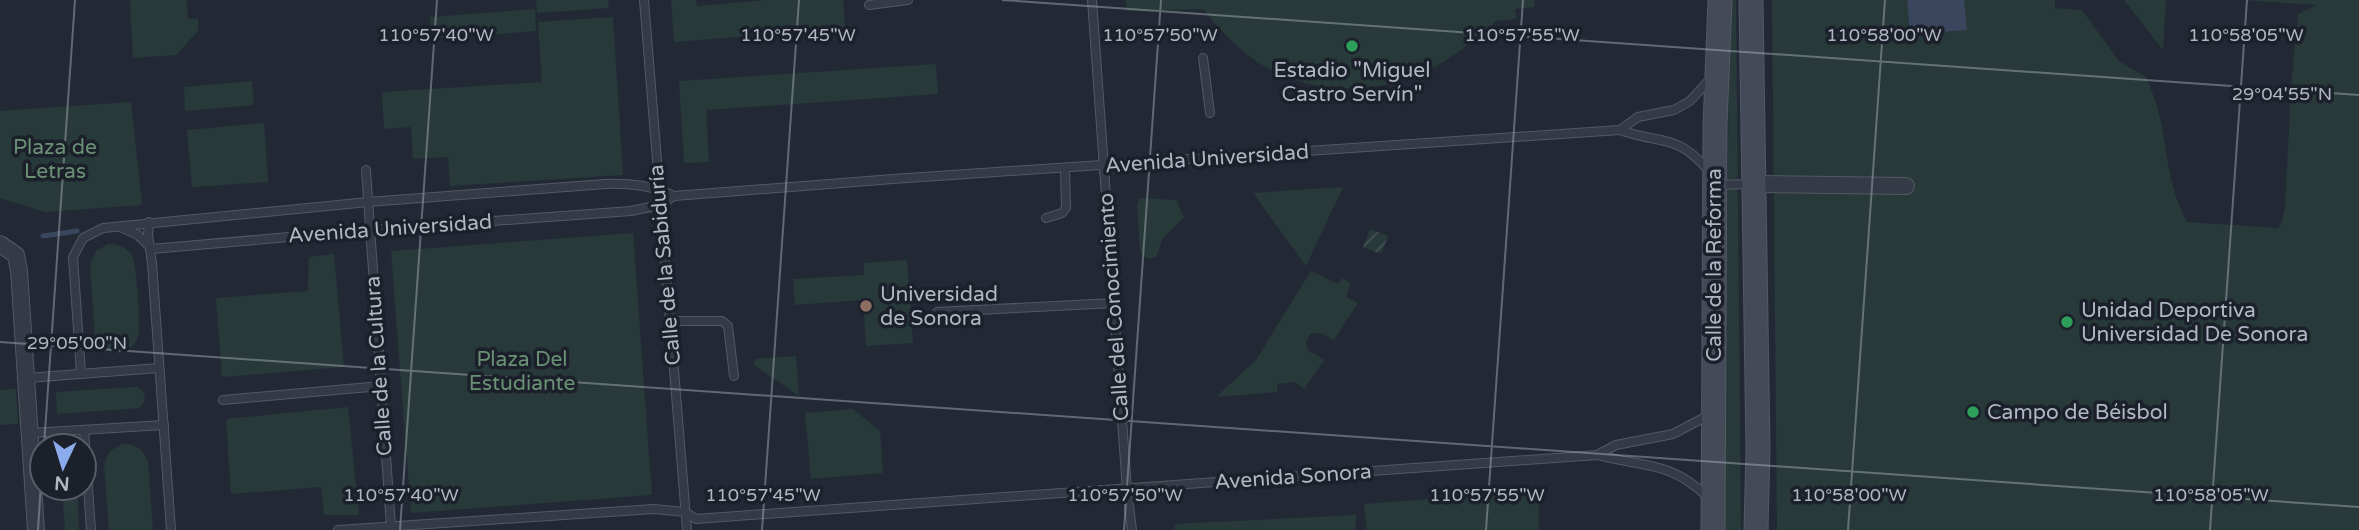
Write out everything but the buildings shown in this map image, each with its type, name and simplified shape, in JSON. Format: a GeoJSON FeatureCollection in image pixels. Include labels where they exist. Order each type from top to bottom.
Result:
{"type":"FeatureCollection","features":[{"type":"Feature","properties":{"kind":"main road","name":"Calle de la Reforma"},"geometry":{"type":"LineString","coordinates":[[1713,530],[1714,185],[1720,0]]}},
{"type":"Feature","properties":{"kind":"main road","name":"Calle de la Reforma"},"geometry":{"type":"LineString","coordinates":[[1751,0],[1758,449],[1756,530]]}},
{"type":"Feature","properties":{"kind":"street"},"geometry":{"type":"LineString","coordinates":[[1753,184],[1906,186]]}},
{"type":"Feature","properties":{"kind":"street"},"geometry":{"type":"LineString","coordinates":[[0,244],[16,255],[19,271],[31,432]]}},
{"type":"Feature","properties":{"kind":"street"},"geometry":{"type":"LineString","coordinates":[[35,502],[36,530]]}},
{"type":"Feature","properties":{"kind":"lane","name":"Calle de la Sabiduría"},"geometry":{"type":"LineString","coordinates":[[643,0],[687,530]]}},
{"type":"Feature","properties":{"kind":"lane"},"geometry":{"type":"LineString","coordinates":[[869,5],[908,0]]}},
{"type":"Feature","properties":{"kind":"lane","name":"Calle del Conocimiento"},"geometry":{"type":"LineString","coordinates":[[1092,0],[1132,530]]}},
{"type":"Feature","properties":{"kind":"lane"},"geometry":{"type":"LineString","coordinates":[[1203,58],[1210,113]]}},
{"type":"Feature","properties":{"kind":"lane","name":"Avenida Universidad"},"geometry":{"type":"LineString","coordinates":[[151,249],[631,211],[660,205],[674,196],[1620,130],[1638,117],[1674,110],[1690,101],[1704,88],[1718,67]]}},
{"type":"Feature","properties":{"kind":"lane"},"geometry":{"type":"LineString","coordinates":[[1620,130],[1639,137],[1665,139],[1687,148],[1709,171],[1714,185],[1753,184]]}},
{"type":"Feature","properties":{"kind":"lane"},"geometry":{"type":"LineString","coordinates":[[1046,218],[1062,213],[1066,208],[1065,168]]}},
{"type":"Feature","properties":{"kind":"lane","name":"Calle de la Cultura"},"geometry":{"type":"LineString","coordinates":[[366,170],[391,527]]}},
{"type":"Feature","properties":{"kind":"lane","name":"Avenida Universidad"},"geometry":{"type":"LineString","coordinates":[[81,374],[73,257],[83,238],[93,231],[149,222],[605,184],[629,183],[659,189],[674,196]]}},
{"type":"Feature","properties":{"kind":"lane"},"geometry":{"type":"LineString","coordinates":[[149,222],[171,530]]}},
{"type":"Feature","properties":{"kind":"lane"},"geometry":{"type":"LineString","coordinates":[[111,226],[128,229],[151,249]]}},
{"type":"Feature","properties":{"kind":"lane"},"geometry":{"type":"LineString","coordinates":[[937,312],[1114,303]]}},
{"type":"Feature","properties":{"kind":"lane"},"geometry":{"type":"LineString","coordinates":[[670,321],[722,321],[728,326],[734,376]]}},
{"type":"Feature","properties":{"kind":"lane"},"geometry":{"type":"LineString","coordinates":[[27,378],[159,368]]}},
{"type":"Feature","properties":{"kind":"lane"},"geometry":{"type":"LineString","coordinates":[[223,400],[381,386]]}},
{"type":"Feature","properties":{"kind":"lane","name":"Avenida Sonora"},"geometry":{"type":"LineString","coordinates":[[1597,455],[1616,445],[1673,434],[1714,413]]}},
{"type":"Feature","properties":{"kind":"lane"},"geometry":{"type":"LineString","coordinates":[[49,432],[164,425]]}},
{"type":"Feature","properties":{"kind":"lane"},"geometry":{"type":"LineString","coordinates":[[84,430],[91,530]]}},
{"type":"Feature","properties":{"kind":"lane","name":"Avenida Sonora"},"geometry":{"type":"LineString","coordinates":[[696,519],[1597,455],[1671,470],[1692,481],[1714,503]]}},
{"type":"Feature","properties":{"kind":"lane"},"geometry":{"type":"LineString","coordinates":[[338,530],[653,509],[685,512],[696,519],[687,530]]}},
{"type":"Feature","properties":{"kind":"green space"},"geometry":{"type":"Polygon","coordinates":[[[130,0],[186,0],[188,19],[198,18],[198,31],[176,55],[133,58],[130,0]]]}},
{"type":"Feature","properties":{"kind":"green space"},"geometry":{"type":"Polygon","coordinates":[[[536,0],[608,0],[609,8],[537,13],[536,0]]]}},
{"type":"Feature","properties":{"kind":"green space"},"geometry":{"type":"Polygon","coordinates":[[[671,0],[696,0],[697,6],[766,0],[843,0],[845,28],[674,42],[671,0]]]}},
{"type":"Feature","properties":{"kind":"green space","name":"Estadio \"Miguel Castro Servín\""},"geometry":{"type":"Polygon","coordinates":[[[1126,0],[1534,0],[1535,7],[1515,9],[1516,19],[1495,21],[1482,38],[1476,37],[1429,70],[1403,80],[1348,89],[1293,79],[1266,67],[1232,41],[1203,9],[1127,11],[1126,0]]]}},
{"type":"Feature","properties":{"kind":"green space"},"geometry":{"type":"Polygon","coordinates":[[[1730,0],[1736,0],[1741,530],[1723,530],[1730,0]]]}},
{"type":"Feature","properties":{"kind":"green space","name":"Unidad Deportiva Universidad De Sonora"},"geometry":{"type":"Polygon","coordinates":[[[1772,0],[2055,0],[2055,8],[2082,10],[2119,61],[2146,77],[2159,114],[2175,194],[2187,222],[2277,228],[2281,225],[2285,209],[2298,14],[2317,5],[2242,0],[2359,0],[2359,530],[1777,530],[1772,0]]]}},
{"type":"Feature","properties":{"kind":"green space"},"geometry":{"type":"Polygon","coordinates":[[[2124,0],[2166,0],[2163,50],[2124,0]]]}},
{"type":"Feature","properties":{"kind":"green space"},"geometry":{"type":"Polygon","coordinates":[[[535,9],[536,31],[431,39],[430,17],[535,9]]]}},
{"type":"Feature","properties":{"kind":"green space"},"geometry":{"type":"Polygon","coordinates":[[[613,17],[623,175],[450,186],[448,157],[413,159],[411,127],[384,129],[382,92],[542,82],[538,22],[613,17]]]}},
{"type":"Feature","properties":{"kind":"green space"},"geometry":{"type":"Polygon","coordinates":[[[936,64],[938,94],[706,110],[709,162],[684,163],[679,81],[936,64]]]}},
{"type":"Feature","properties":{"kind":"green space"},"geometry":{"type":"Polygon","coordinates":[[[252,81],[254,105],[185,111],[184,87],[252,81]]]}},
{"type":"Feature","properties":{"kind":"green space","name":"Plaza de Letras"},"geometry":{"type":"Polygon","coordinates":[[[131,102],[142,205],[45,212],[0,198],[0,111],[131,102]]]}},
{"type":"Feature","properties":{"kind":"green space"},"geometry":{"type":"Polygon","coordinates":[[[264,123],[268,182],[192,187],[187,130],[264,123]]]}},
{"type":"Feature","properties":{"kind":"green space"},"geometry":{"type":"Polygon","coordinates":[[[1343,187],[1306,266],[1253,193],[1343,187]]]}},
{"type":"Feature","properties":{"kind":"green space"},"geometry":{"type":"Polygon","coordinates":[[[1140,198],[1176,200],[1184,217],[1163,238],[1156,257],[1150,259],[1143,256],[1140,250],[1137,204],[1140,198]]]}},
{"type":"Feature","properties":{"kind":"green space"},"geometry":{"type":"Polygon","coordinates":[[[1370,229],[1388,236],[1381,254],[1363,247],[1370,229]]]}},
{"type":"Feature","properties":{"kind":"green space","name":"Plaza Del Estudiante"},"geometry":{"type":"Polygon","coordinates":[[[633,233],[652,495],[411,513],[391,251],[633,233]]]}},
{"type":"Feature","properties":{"kind":"green space"},"geometry":{"type":"Polygon","coordinates":[[[108,244],[128,250],[134,262],[137,284],[137,340],[119,353],[104,349],[95,336],[90,264],[96,251],[108,244]]]}},
{"type":"Feature","properties":{"kind":"green space"},"geometry":{"type":"Polygon","coordinates":[[[334,254],[344,367],[222,377],[216,298],[308,291],[309,257],[334,254]]]}},
{"type":"Feature","properties":{"kind":"green space"},"geometry":{"type":"Polygon","coordinates":[[[907,260],[913,343],[866,346],[863,300],[795,305],[793,279],[864,275],[864,263],[907,260]]]}},
{"type":"Feature","properties":{"kind":"green space"},"geometry":{"type":"Polygon","coordinates":[[[1311,271],[1338,284],[1343,278],[1350,283],[1346,297],[1358,303],[1334,340],[1320,333],[1310,334],[1306,342],[1308,350],[1324,360],[1304,389],[1295,382],[1277,384],[1277,392],[1216,397],[1256,360],[1311,271]]]}},
{"type":"Feature","properties":{"kind":"green space"},"geometry":{"type":"Polygon","coordinates":[[[796,356],[799,396],[754,365],[754,359],[796,356]]]}},
{"type":"Feature","properties":{"kind":"green space"},"geometry":{"type":"Polygon","coordinates":[[[137,387],[143,391],[145,397],[139,408],[57,414],[56,392],[137,387]]]}},
{"type":"Feature","properties":{"kind":"green space"},"geometry":{"type":"Polygon","coordinates":[[[16,389],[18,424],[0,425],[0,390],[16,389]]]}},
{"type":"Feature","properties":{"kind":"green space"},"geometry":{"type":"Polygon","coordinates":[[[348,407],[359,515],[324,515],[321,487],[231,494],[226,419],[348,407]]]}},
{"type":"Feature","properties":{"kind":"green space"},"geometry":{"type":"Polygon","coordinates":[[[853,409],[880,431],[883,473],[811,479],[805,413],[853,409]]]}},
{"type":"Feature","properties":{"kind":"green space"},"geometry":{"type":"Polygon","coordinates":[[[122,444],[139,448],[148,462],[153,530],[109,530],[104,464],[110,451],[122,444]]]}},
{"type":"Feature","properties":{"kind":"green space"},"geometry":{"type":"Polygon","coordinates":[[[1538,491],[1539,530],[1367,530],[1364,504],[1538,491]]]}},
{"type":"Feature","properties":{"kind":"green space"},"geometry":{"type":"Polygon","coordinates":[[[63,502],[78,502],[79,530],[65,530],[63,502]]]}},
{"type":"Feature","properties":{"kind":"green space"},"geometry":{"type":"Polygon","coordinates":[[[1356,515],[1355,530],[1175,530],[1174,524],[1356,515]]]}},
{"type":"Feature","properties":{"kind":"water"},"geometry":{"type":"Polygon","coordinates":[[[1907,0],[1964,0],[1967,30],[1910,34],[1907,0]]]}},
{"type":"Feature","properties":{"kind":"waterway"},"geometry":{"type":"LineString","coordinates":[[43,236],[77,231]]}},
{"type":"Feature","properties":{"kind":"place","name":"Estadio \"Miguel Castro Servín\""},"geometry":{"type":"Point","coordinates":[1352,46]}},
{"type":"Feature","properties":{"kind":"place","name":"Universidad de Sonora"},"geometry":{"type":"Point","coordinates":[866,306]}},
{"type":"Feature","properties":{"kind":"place","name":"Unidad Deportiva Universidad De Sonora"},"geometry":{"type":"Point","coordinates":[2067,322]}},
{"type":"Feature","properties":{"kind":"place","name":"Campo de Béisbol"},"geometry":{"type":"Point","coordinates":[1973,412]}}]}
